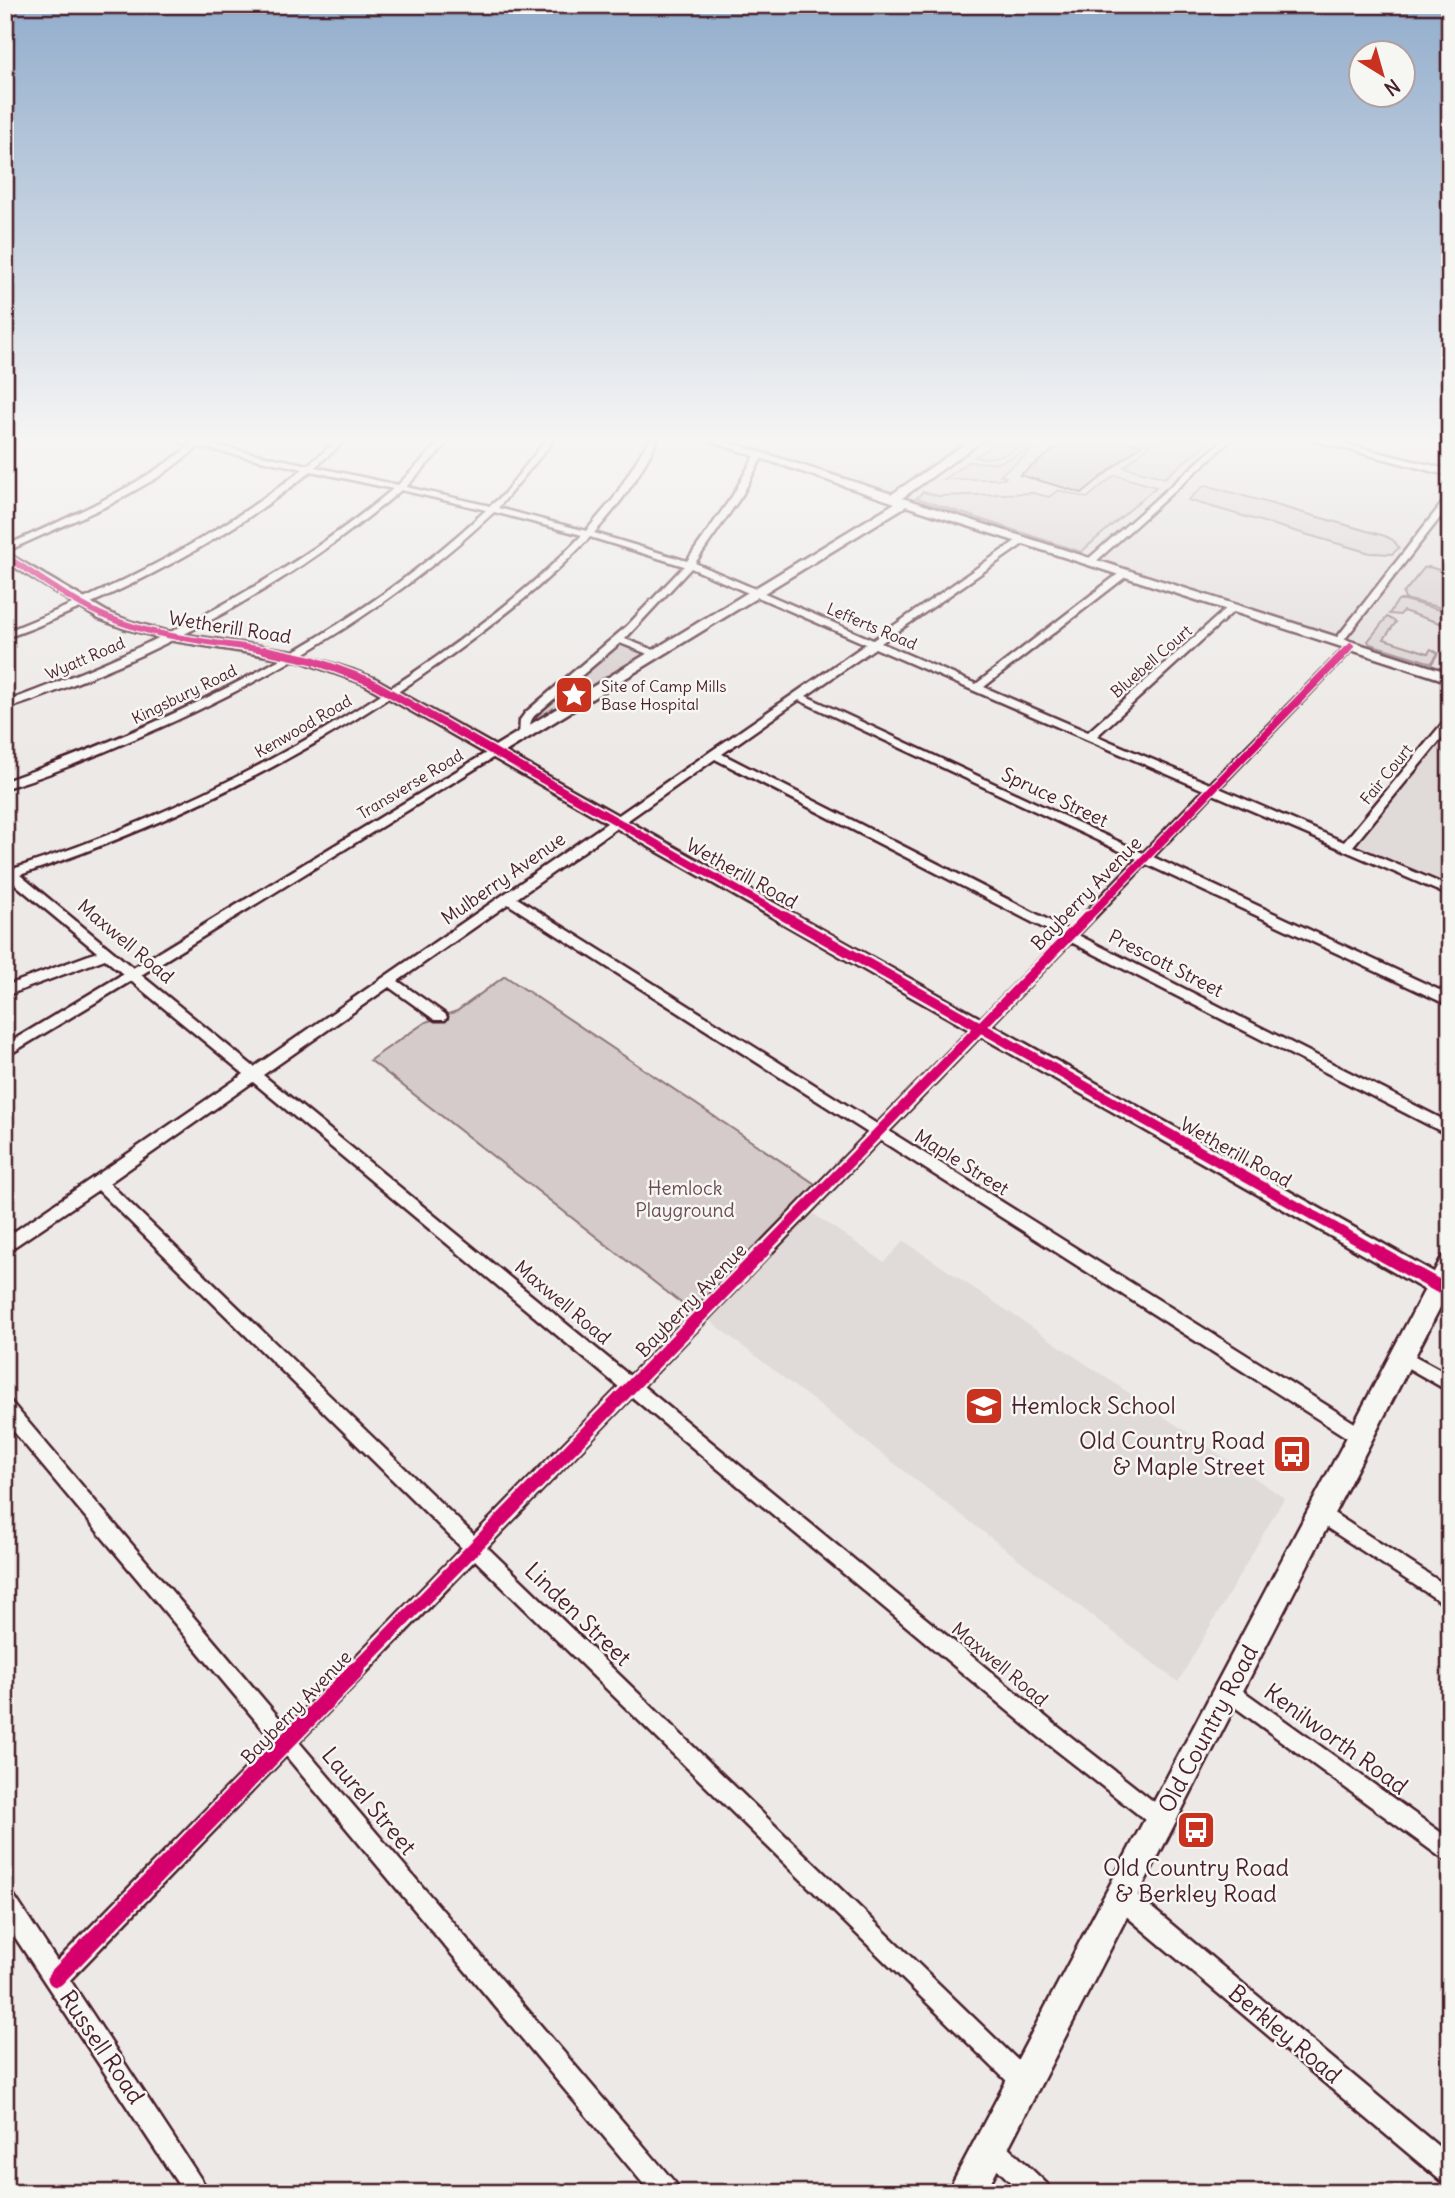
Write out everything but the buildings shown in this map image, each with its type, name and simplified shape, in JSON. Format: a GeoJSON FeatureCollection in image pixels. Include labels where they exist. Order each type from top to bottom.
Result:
{"type":"FeatureCollection","features":[{"type":"Feature","properties":{"kind":"main road","name":"Old Country Road"},"geometry":{"type":"LineString","coordinates":[[965,2193],[1450,1264]]}},
{"type":"Feature","properties":{"kind":"street"},"geometry":{"type":"LineString","coordinates":[[5,635],[83,603],[201,543]]}},
{"type":"Feature","properties":{"kind":"street","name":"Wyatt Road"},"geometry":{"type":"LineString","coordinates":[[5,706],[103,669],[170,636],[294,567],[330,543]]}},
{"type":"Feature","properties":{"kind":"street","name":"Kingsbury Road"},"geometry":{"type":"LineString","coordinates":[[5,785],[146,732],[200,706],[292,655],[406,582],[456,543]]}},
{"type":"Feature","properties":{"kind":"street","name":"Kenwood Road"},"geometry":{"type":"LineString","coordinates":[[7,873],[131,830],[216,792],[302,747],[389,693],[494,620],[578,543]]}},
{"type":"Feature","properties":{"kind":"street","name":"Lefferts Road"},"geometry":{"type":"LineString","coordinates":[[619,543],[691,565],[1450,892]]}},
{"type":"Feature","properties":{"kind":"street"},"geometry":{"type":"LineString","coordinates":[[523,735],[525,720],[530,714],[620,640],[691,565],[707,543]]}},
{"type":"Feature","properties":{"kind":"street","name":"Transverse Road"},"geometry":{"type":"LineString","coordinates":[[5,1052],[656,654],[833,543]]}},
{"type":"Feature","properties":{"kind":"street","name":"Mulberry Avenue"},"geometry":{"type":"LineString","coordinates":[[5,1247],[1019,543]]}},
{"type":"Feature","properties":{"kind":"street"},"geometry":{"type":"LineString","coordinates":[[1031,543],[1450,678]]}},
{"type":"Feature","properties":{"kind":"street"},"geometry":{"type":"LineString","coordinates":[[1090,562],[1112,543]]}},
{"type":"Feature","properties":{"kind":"street","name":"Bayberry Avenue"},"geometry":{"type":"LineString","coordinates":[[56,1978],[1212,789],[1345,644],[1418,543]]}},
{"type":"Feature","properties":{"kind":"street","name":"Wetherill Road"},"geometry":{"type":"LineString","coordinates":[[5,556],[120,622],[179,640],[292,655],[344,671],[389,693],[1438,1286]]}},
{"type":"Feature","properties":{"kind":"street"},"geometry":{"type":"LineString","coordinates":[[977,688],[1125,573]]}},
{"type":"Feature","properties":{"kind":"street","name":"Bluebell Court"},"geometry":{"type":"LineString","coordinates":[[1089,737],[1232,608]]}},
{"type":"Feature","properties":{"kind":"street"},"geometry":{"type":"LineString","coordinates":[[620,640],[656,654]]}},
{"type":"Feature","properties":{"kind":"street","name":"Spruce Street"},"geometry":{"type":"LineString","coordinates":[[798,696],[1450,1001]]}},
{"type":"Feature","properties":{"kind":"street","name":"Fair Court"},"geometry":{"type":"LineString","coordinates":[[1346,847],[1450,721]]}},
{"type":"Feature","properties":{"kind":"street","name":"Prescott Street"},"geometry":{"type":"LineString","coordinates":[[715,755],[1450,1130]]}},
{"type":"Feature","properties":{"kind":"street","name":"Maxwell Road"},"geometry":{"type":"LineString","coordinates":[[7,873],[1045,1729],[1160,1819]]}},
{"type":"Feature","properties":{"kind":"street","name":"Maple Street"},"geometry":{"type":"LineString","coordinates":[[508,898],[1360,1436]]}},
{"type":"Feature","properties":{"kind":"street"},"geometry":{"type":"LineString","coordinates":[[5,991],[107,953]]}},
{"type":"Feature","properties":{"kind":"street"},"geometry":{"type":"LineString","coordinates":[[389,981],[440,1017]]}},
{"type":"Feature","properties":{"kind":"street","name":"Linden Street"},"geometry":{"type":"LineString","coordinates":[[99,1182],[1024,2082]]}},
{"type":"Feature","properties":{"kind":"street"},"geometry":{"type":"LineString","coordinates":[[1402,1356],[1450,1384]]}},
{"type":"Feature","properties":{"kind":"street","name":"Laurel Street"},"geometry":{"type":"LineString","coordinates":[[5,1408],[667,2193]]}},
{"type":"Feature","properties":{"kind":"street"},"geometry":{"type":"LineString","coordinates":[[1321,1514],[1450,1599]]}},
{"type":"Feature","properties":{"kind":"street","name":"Kenilworth Road"},"geometry":{"type":"LineString","coordinates":[[1228,1690],[1450,1852]]}},
{"type":"Feature","properties":{"kind":"street","name":"Berkley Road"},"geometry":{"type":"LineString","coordinates":[[1120,1896],[1450,2172]]}},
{"type":"Feature","properties":{"kind":"street","name":"Russell Road"},"geometry":{"type":"LineString","coordinates":[[5,1902],[198,2193]]}},
{"type":"Feature","properties":{"kind":"street"},"geometry":{"type":"LineString","coordinates":[[990,2146],[1038,2193]]}},
{"type":"Feature","properties":{"kind":"shaded area"},"geometry":{"type":"Polygon","coordinates":[[[1030,543],[1450,543],[1450,678],[1030,543]]]}},
{"type":"Feature","properties":{"kind":"shaded area"},"geometry":{"type":"Polygon","coordinates":[[[1450,721],[1450,892],[1346,847],[1450,721]]]}},
{"type":"Feature","properties":{"kind":"shaded area","name":"Hemlock School"},"geometry":{"type":"Polygon","coordinates":[[[806,1209],[884,1262],[904,1241],[1284,1498],[1178,1682],[701,1314],[806,1209]]]}},
{"type":"Feature","properties":{"kind":"green space"},"geometry":{"type":"Polygon","coordinates":[[[1052,543],[1092,543],[1081,552],[1052,543]]]}},
{"type":"Feature","properties":{"kind":"green space"},"geometry":{"type":"Polygon","coordinates":[[[1334,543],[1395,543],[1399,548],[1392,554],[1370,553],[1334,543]]]}},
{"type":"Feature","properties":{"kind":"green space"},"geometry":{"type":"Polygon","coordinates":[[[1424,568],[1450,573],[1450,610],[1405,599],[1403,594],[1424,568]]]}},
{"type":"Feature","properties":{"kind":"green space"},"geometry":{"type":"Polygon","coordinates":[[[1398,600],[1447,612],[1450,620],[1446,625],[1403,611],[1400,615],[1389,614],[1398,600]]]}},
{"type":"Feature","properties":{"kind":"green space"},"geometry":{"type":"Polygon","coordinates":[[[1387,617],[1396,622],[1384,639],[1428,653],[1431,649],[1438,653],[1432,663],[1370,644],[1368,641],[1387,617]]]}},
{"type":"Feature","properties":{"kind":"green space"},"geometry":{"type":"Polygon","coordinates":[[[620,640],[655,654],[523,735],[525,720],[620,640]]]}},
{"type":"Feature","properties":{"kind":"green space","name":"Hemlock Playground"},"geometry":{"type":"Polygon","coordinates":[[[505,976],[821,1188],[695,1314],[370,1060],[426,1022],[457,1011],[505,976]]]}},
{"type":"Feature","properties":{"kind":"cycle path"},"geometry":{"type":"LineString","coordinates":[[5,556],[104,616],[128,625],[174,637],[303,657],[369,681],[1438,1286]]}},
{"type":"Feature","properties":{"kind":"cycle path"},"geometry":{"type":"LineString","coordinates":[[56,1978],[1351,646]]}},
{"type":"Feature","properties":{"kind":"place","name":"Site of Camp Mills Base Hospital"},"geometry":{"type":"Point","coordinates":[574,695]}},
{"type":"Feature","properties":{"kind":"place","name":"Hemlock School"},"geometry":{"type":"Point","coordinates":[984,1406]}},
{"type":"Feature","properties":{"kind":"place","name":"Old Country Road & Maple Street"},"geometry":{"type":"Point","coordinates":[1292,1454]}},
{"type":"Feature","properties":{"kind":"place","name":"Old Country Road & Berkley Road"},"geometry":{"type":"Point","coordinates":[1196,1830]}}]}
